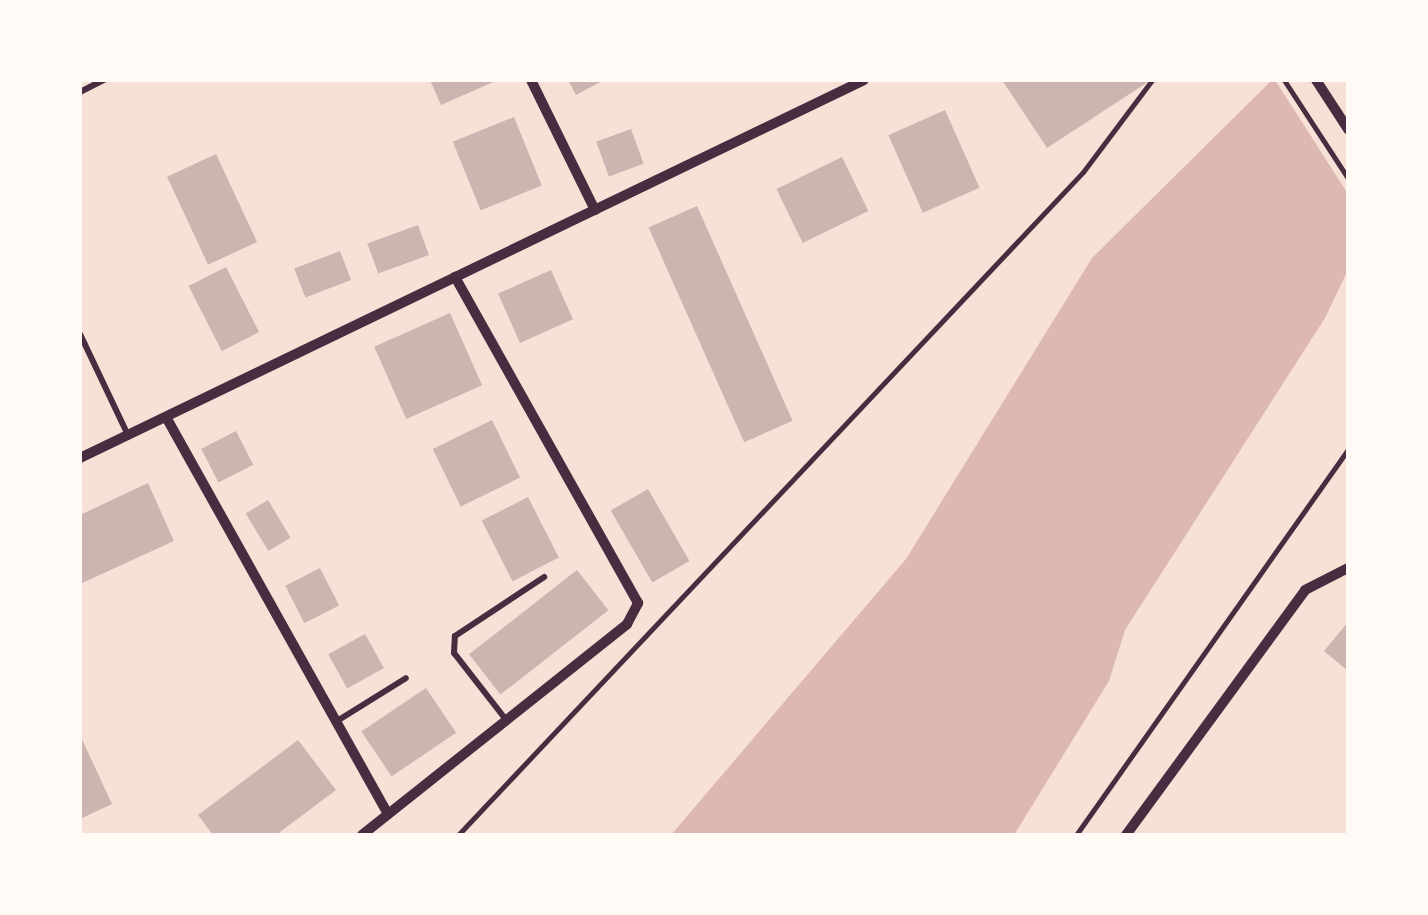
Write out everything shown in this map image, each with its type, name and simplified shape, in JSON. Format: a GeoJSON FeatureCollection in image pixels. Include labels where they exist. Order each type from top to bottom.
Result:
{"type":"FeatureCollection","features":[{"type":"Feature","properties":{"kind":"street"},"geometry":{"type":"LineString","coordinates":[[531,80],[596,210]]}},
{"type":"Feature","properties":{"kind":"street"},"geometry":{"type":"LineString","coordinates":[[80,458],[864,80]]}},
{"type":"Feature","properties":{"kind":"street"},"geometry":{"type":"LineString","coordinates":[[1316,80],[1348,129]]}},
{"type":"Feature","properties":{"kind":"street"},"geometry":{"type":"LineString","coordinates":[[362,835],[412,801],[627,624],[638,603],[455,278]]}},
{"type":"Feature","properties":{"kind":"street"},"geometry":{"type":"LineString","coordinates":[[166,417],[388,814]]}},
{"type":"Feature","properties":{"kind":"street"},"geometry":{"type":"LineString","coordinates":[[1126,835],[1305,590],[1348,568]]}},
{"type":"Feature","properties":{"kind":"lane"},"geometry":{"type":"LineString","coordinates":[[80,92],[104,80]]}},
{"type":"Feature","properties":{"kind":"lane"},"geometry":{"type":"LineString","coordinates":[[80,334],[128,435]]}},
{"type":"Feature","properties":{"kind":"lane"},"geometry":{"type":"LineString","coordinates":[[508,722],[454,653],[455,636],[544,577]]}},
{"type":"Feature","properties":{"kind":"lane"},"geometry":{"type":"LineString","coordinates":[[336,722],[406,678]]}},
{"type":"Feature","properties":{"kind":"path"},"geometry":{"type":"LineString","coordinates":[[458,835],[1083,172],[1152,80]]}},
{"type":"Feature","properties":{"kind":"path"},"geometry":{"type":"LineString","coordinates":[[1284,80],[1348,178]]}},
{"type":"Feature","properties":{"kind":"path"},"geometry":{"type":"LineString","coordinates":[[1076,835],[1348,449]]}},
{"type":"Feature","properties":{"kind":"shaded area"},"geometry":{"type":"Polygon","coordinates":[[[1272,80],[1348,80],[1348,270],[1325,318],[1125,630],[1109,681],[1014,835],[671,835],[906,559],[1092,258],[1272,80]]]}},
{"type":"Feature","properties":{"kind":"pier"},"geometry":{"type":"Polygon","coordinates":[[[1275,80],[1348,80],[1348,194],[1275,80]]]}},
{"type":"Feature","properties":{"kind":"building"},"geometry":{"type":"Polygon","coordinates":[[[430,80],[498,80],[441,105],[430,80]]]}},
{"type":"Feature","properties":{"kind":"building"},"geometry":{"type":"Polygon","coordinates":[[[568,80],[604,80],[576,95],[568,80]]]}},
{"type":"Feature","properties":{"kind":"building"},"geometry":{"type":"Polygon","coordinates":[[[1002,80],[1151,80],[1047,148],[1002,80]]]}},
{"type":"Feature","properties":{"kind":"building"},"geometry":{"type":"Polygon","coordinates":[[[945,110],[980,188],[923,213],[888,135],[945,110]]]}},
{"type":"Feature","properties":{"kind":"building"},"geometry":{"type":"Polygon","coordinates":[[[514,117],[542,186],[481,210],[453,142],[514,117]]]}},
{"type":"Feature","properties":{"kind":"building"},"geometry":{"type":"Polygon","coordinates":[[[631,129],[644,164],[609,176],[596,142],[631,129]]]}},
{"type":"Feature","properties":{"kind":"building"},"geometry":{"type":"Polygon","coordinates":[[[216,154],[257,242],[208,265],[167,177],[216,154]]]}},
{"type":"Feature","properties":{"kind":"building"},"geometry":{"type":"Polygon","coordinates":[[[842,157],[868,211],[803,243],[776,189],[842,157]]]}},
{"type":"Feature","properties":{"kind":"building"},"geometry":{"type":"Polygon","coordinates":[[[697,206],[793,421],[744,442],[649,228],[697,206]]]}},
{"type":"Feature","properties":{"kind":"building"},"geometry":{"type":"Polygon","coordinates":[[[418,225],[429,255],[378,274],[367,243],[418,225]]]}},
{"type":"Feature","properties":{"kind":"building"},"geometry":{"type":"Polygon","coordinates":[[[340,251],[351,280],[305,298],[294,269],[340,251]]]}},
{"type":"Feature","properties":{"kind":"building"},"geometry":{"type":"Polygon","coordinates":[[[226,267],[259,332],[222,351],[189,286],[226,267]]]}},
{"type":"Feature","properties":{"kind":"building"},"geometry":{"type":"Polygon","coordinates":[[[551,270],[573,319],[520,343],[498,294],[551,270]]]}},
{"type":"Feature","properties":{"kind":"building"},"geometry":{"type":"Polygon","coordinates":[[[450,313],[482,385],[406,419],[374,347],[450,313]]]}},
{"type":"Feature","properties":{"kind":"building"},"geometry":{"type":"Polygon","coordinates":[[[492,420],[520,478],[461,506],[433,449],[492,420]]]}},
{"type":"Feature","properties":{"kind":"building"},"geometry":{"type":"Polygon","coordinates":[[[236,431],[253,465],[219,483],[201,449],[236,431]]]}},
{"type":"Feature","properties":{"kind":"building"},"geometry":{"type":"Polygon","coordinates":[[[148,483],[174,541],[80,584],[80,515],[148,483]]]}},
{"type":"Feature","properties":{"kind":"building"},"geometry":{"type":"Polygon","coordinates":[[[648,489],[690,561],[652,582],[611,510],[648,489]]]}},
{"type":"Feature","properties":{"kind":"building"},"geometry":{"type":"Polygon","coordinates":[[[528,497],[559,558],[513,581],[482,521],[528,497]]]}},
{"type":"Feature","properties":{"kind":"building"},"geometry":{"type":"Polygon","coordinates":[[[268,500],[291,538],[268,551],[246,513],[268,500]]]}},
{"type":"Feature","properties":{"kind":"building"},"geometry":{"type":"Polygon","coordinates":[[[320,568],[339,605],[304,623],[285,586],[320,568]]]}},
{"type":"Feature","properties":{"kind":"building"},"geometry":{"type":"Polygon","coordinates":[[[577,570],[608,610],[500,695],[469,654],[577,570]]]}},
{"type":"Feature","properties":{"kind":"building"},"geometry":{"type":"Polygon","coordinates":[[[1348,622],[1348,671],[1324,651],[1348,622]]]}},
{"type":"Feature","properties":{"kind":"building"},"geometry":{"type":"Polygon","coordinates":[[[365,634],[384,668],[347,688],[328,654],[365,634]]]}},
{"type":"Feature","properties":{"kind":"building"},"geometry":{"type":"Polygon","coordinates":[[[426,688],[456,733],[392,776],[361,732],[426,688]]]}},
{"type":"Feature","properties":{"kind":"building"},"geometry":{"type":"Polygon","coordinates":[[[80,735],[112,804],[80,819],[80,735]]]}},
{"type":"Feature","properties":{"kind":"building"},"geometry":{"type":"Polygon","coordinates":[[[298,740],[336,790],[276,835],[213,835],[198,815],[298,740]]]}}]}
